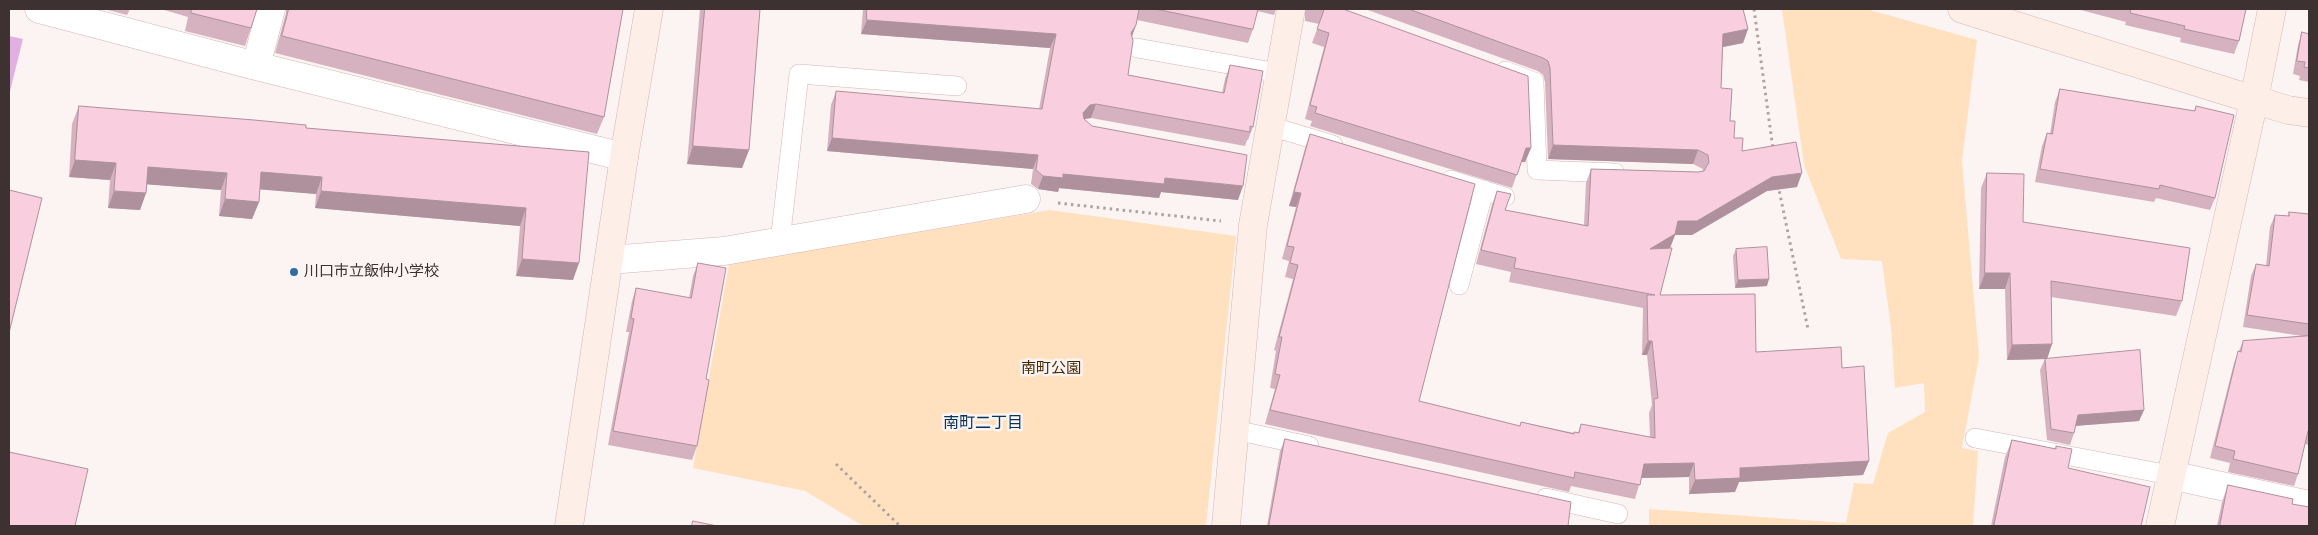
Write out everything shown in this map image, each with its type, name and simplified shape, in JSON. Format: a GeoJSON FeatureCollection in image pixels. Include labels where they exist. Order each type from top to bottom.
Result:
{"type":"FeatureCollection","features":[{"type":"Feature","properties":{"kind":"street"},"geometry":{"type":"LineString","coordinates":[[39,9],[74,13],[256,66],[624,158]]}},
{"type":"Feature","properties":{"kind":"street"},"geometry":{"type":"LineString","coordinates":[[256,66],[271,9]]}},
{"type":"Feature","properties":{"kind":"street"},"geometry":{"type":"LineString","coordinates":[[568,526],[624,158],[649,9]]}},
{"type":"Feature","properties":{"kind":"street"},"geometry":{"type":"LineString","coordinates":[[1226,526],[1254,225],[1254,159],[1270,126],[1291,9]]}},
{"type":"Feature","properties":{"kind":"street"},"geometry":{"type":"LineString","coordinates":[[2160,526],[2254,100],[2272,9]]}},
{"type":"Feature","properties":{"kind":"street"},"geometry":{"type":"LineString","coordinates":[[1973,10],[2254,100],[2309,113]]}},
{"type":"Feature","properties":{"kind":"street"},"geometry":{"type":"LineString","coordinates":[[609,260],[724,251],[1026,199]]}},
{"type":"Feature","properties":{"kind":"street"},"geometry":{"type":"LineString","coordinates":[[2170,475],[2309,505]]}},
{"type":"Feature","properties":{"kind":"lane"},"geometry":{"type":"LineString","coordinates":[[1137,48],[1279,73]]}},
{"type":"Feature","properties":{"kind":"lane"},"geometry":{"type":"LineString","coordinates":[[1489,65],[1534,82],[1537,170],[1635,173]]}},
{"type":"Feature","properties":{"kind":"lane"},"geometry":{"type":"LineString","coordinates":[[780,242],[799,74],[957,86]]}},
{"type":"Feature","properties":{"kind":"lane"},"geometry":{"type":"LineString","coordinates":[[1270,126],[1354,151]]}},
{"type":"Feature","properties":{"kind":"lane"},"geometry":{"type":"LineString","coordinates":[[1437,176],[1505,197]]}},
{"type":"Feature","properties":{"kind":"lane"},"geometry":{"type":"LineString","coordinates":[[1459,285],[1484,190]]}},
{"type":"Feature","properties":{"kind":"lane"},"geometry":{"type":"LineString","coordinates":[[1235,430],[1331,451]]}},
{"type":"Feature","properties":{"kind":"lane"},"geometry":{"type":"LineString","coordinates":[[1975,438],[2170,475]]}},
{"type":"Feature","properties":{"kind":"lane"},"geometry":{"type":"LineString","coordinates":[[1532,495],[1618,514]]}},
{"type":"Feature","properties":{"kind":"path"},"geometry":{"type":"LineString","coordinates":[[1754,9],[1773,150]]}},
{"type":"Feature","properties":{"kind":"path"},"geometry":{"type":"LineString","coordinates":[[1777,179],[1808,329]]}},
{"type":"Feature","properties":{"kind":"path"},"geometry":{"type":"LineString","coordinates":[[1026,199],[1254,225]]}},
{"type":"Feature","properties":{"kind":"path"},"geometry":{"type":"LineString","coordinates":[[836,464],[900,526]]}},
{"type":"Feature","properties":{"kind":"green space"},"geometry":{"type":"Polygon","coordinates":[[[1782,9],[1866,9],[1977,40],[1962,161],[1979,357],[1962,448],[1978,451],[1973,526],[1649,526],[1649,509],[1846,523],[1854,483],[1873,484],[1888,433],[1925,412],[1924,383],[1895,388],[1891,328],[1882,261],[1841,259],[1804,165],[1782,9]]]}},
{"type":"Feature","properties":{"kind":"green space","name":"南町公園"},"geometry":{"type":"Polygon","coordinates":[[[1050,210],[1236,236],[1206,526],[863,526],[805,491],[693,468],[729,264],[1050,210]]]}},
{"type":"Feature","properties":{"kind":"shaded area"},"geometry":{"type":"Polygon","coordinates":[[[9,36],[23,39],[9,95],[9,36]]]}},
{"type":"Feature","properties":{"kind":"building"},"geometry":{"type":"Polygon","coordinates":[[[192,9],[257,9],[251,28],[191,13],[192,9]]]}},
{"type":"Feature","properties":{"kind":"building"},"geometry":{"type":"Polygon","coordinates":[[[289,9],[623,9],[604,117],[282,36],[289,9]]]}},
{"type":"Feature","properties":{"kind":"building"},"geometry":{"type":"Polygon","coordinates":[[[705,9],[760,9],[749,150],[693,146],[705,9]]]}},
{"type":"Feature","properties":{"kind":"building"},"geometry":{"type":"Polygon","coordinates":[[[867,9],[1139,9],[1136,25],[1131,33],[1133,41],[1128,75],[1224,93],[1230,65],[1263,71],[1253,127],[1250,126],[1250,132],[1096,104],[1090,105],[1083,113],[1084,119],[1092,126],[1247,155],[1243,186],[1165,178],[1164,184],[1063,174],[1063,178],[1043,176],[1036,170],[1038,155],[832,138],[836,91],[1042,109],[1056,34],[867,20],[867,9]]]}},
{"type":"Feature","properties":{"kind":"building"},"geometry":{"type":"Polygon","coordinates":[[[1156,9],[1258,9],[1253,29],[1156,9]]]}},
{"type":"Feature","properties":{"kind":"building"},"geometry":{"type":"Polygon","coordinates":[[[1317,9],[1343,9],[1528,76],[1531,148],[1526,148],[1517,175],[1315,113],[1317,107],[1310,105],[1329,33],[1317,29],[1324,10],[1317,9]]]}},
{"type":"Feature","properties":{"kind":"building"},"geometry":{"type":"Polygon","coordinates":[[[1409,9],[1743,9],[1748,29],[1723,34],[1721,88],[1732,89],[1730,121],[1735,121],[1734,138],[1743,138],[1742,151],[1796,142],[1802,173],[1772,177],[1697,221],[1678,221],[1675,234],[1650,249],[1672,248],[1660,295],[1755,294],[1756,352],[1841,347],[1842,368],[1864,366],[1869,461],[1740,468],[1740,478],[1695,480],[1694,463],[1644,464],[1640,485],[1575,472],[1574,478],[1270,410],[1280,375],[1275,374],[1282,337],[1279,337],[1298,265],[1290,263],[1294,247],[1287,246],[1301,193],[1294,192],[1310,134],[1475,184],[1419,401],[1520,426],[1521,422],[1574,434],[1574,432],[1579,433],[1581,424],[1655,438],[1654,399],[1658,398],[1652,341],[1648,341],[1647,295],[1655,295],[1514,268],[1516,258],[1481,250],[1497,191],[1511,194],[1505,210],[1588,226],[1591,169],[1698,172],[1704,171],[1709,162],[1708,155],[1698,150],[1553,145],[1550,68],[1548,61],[1409,9]]]}},
{"type":"Feature","properties":{"kind":"building"},"geometry":{"type":"Polygon","coordinates":[[[2131,9],[2246,9],[2239,41],[2184,29],[2185,26],[2130,13],[2131,9]]]}},
{"type":"Feature","properties":{"kind":"building"},"geometry":{"type":"Polygon","coordinates":[[[2302,32],[2309,34],[2309,68],[2304,67],[2305,62],[2297,61],[2302,32]]]}},
{"type":"Feature","properties":{"kind":"building"},"geometry":{"type":"Polygon","coordinates":[[[2060,89],[2195,111],[2196,106],[2234,115],[2215,198],[2160,185],[2159,189],[2040,169],[2047,133],[2052,134],[2060,89]]]}},
{"type":"Feature","properties":{"kind":"building"},"geometry":{"type":"Polygon","coordinates":[[[79,106],[254,120],[306,125],[306,128],[589,152],[579,263],[522,259],[526,208],[321,191],[322,177],[261,172],[259,202],[225,199],[227,173],[148,167],[146,193],[114,191],[116,163],[75,160],[79,106]]]}},
{"type":"Feature","properties":{"kind":"building"},"geometry":{"type":"Polygon","coordinates":[[[1987,173],[2024,174],[2023,222],[2190,248],[2182,301],[2051,281],[2052,344],[2012,345],[2010,273],[1985,273],[1987,173]]]}},
{"type":"Feature","properties":{"kind":"building"},"geometry":{"type":"Polygon","coordinates":[[[9,190],[42,198],[9,333],[9,190]]]}},
{"type":"Feature","properties":{"kind":"building"},"geometry":{"type":"Polygon","coordinates":[[[2289,212],[2309,214],[2309,324],[2247,315],[2256,264],[2269,266],[2275,215],[2289,216],[2289,212]]]}},
{"type":"Feature","properties":{"kind":"building"},"geometry":{"type":"Polygon","coordinates":[[[1767,247],[1769,279],[1738,280],[1736,249],[1767,247]]]}},
{"type":"Feature","properties":{"kind":"building"},"geometry":{"type":"Polygon","coordinates":[[[698,263],[726,268],[706,379],[709,380],[697,446],[613,431],[634,319],[631,318],[636,288],[691,298],[698,263]]]}},
{"type":"Feature","properties":{"kind":"building"},"geometry":{"type":"Polygon","coordinates":[[[2309,336],[2309,432],[2298,474],[2233,459],[2235,451],[2215,446],[2238,351],[2241,352],[2243,341],[2309,336]]]}},
{"type":"Feature","properties":{"kind":"building"},"geometry":{"type":"Polygon","coordinates":[[[2140,350],[2144,410],[2078,415],[2074,433],[2051,429],[2045,359],[2140,350]]]}},
{"type":"Feature","properties":{"kind":"building"},"geometry":{"type":"Polygon","coordinates":[[[1285,439],[1571,502],[1568,526],[1269,526],[1285,439]]]}},
{"type":"Feature","properties":{"kind":"building"},"geometry":{"type":"Polygon","coordinates":[[[2012,440],[2056,449],[2056,446],[2072,449],[2068,468],[2150,487],[2141,526],[1994,526],[2012,440]]]}},
{"type":"Feature","properties":{"kind":"building"},"geometry":{"type":"Polygon","coordinates":[[[9,452],[88,469],[75,526],[9,526],[9,452]]]}},
{"type":"Feature","properties":{"kind":"building"},"geometry":{"type":"Polygon","coordinates":[[[2228,485],[2293,499],[2292,504],[2309,507],[2309,526],[2220,526],[2228,485]]]}},
{"type":"Feature","properties":{"kind":"building"},"geometry":{"type":"Polygon","coordinates":[[[693,521],[717,526],[692,526],[693,521]]]}},
{"type":"Feature","properties":{"kind":"place","name":"川口市立飯仲小学校"},"geometry":{"type":"Point","coordinates":[294,272]}},
{"type":"Feature","properties":{"kind":"district","name":"南町二丁目"},"geometry":{"type":"Point","coordinates":[983,424]}}]}
